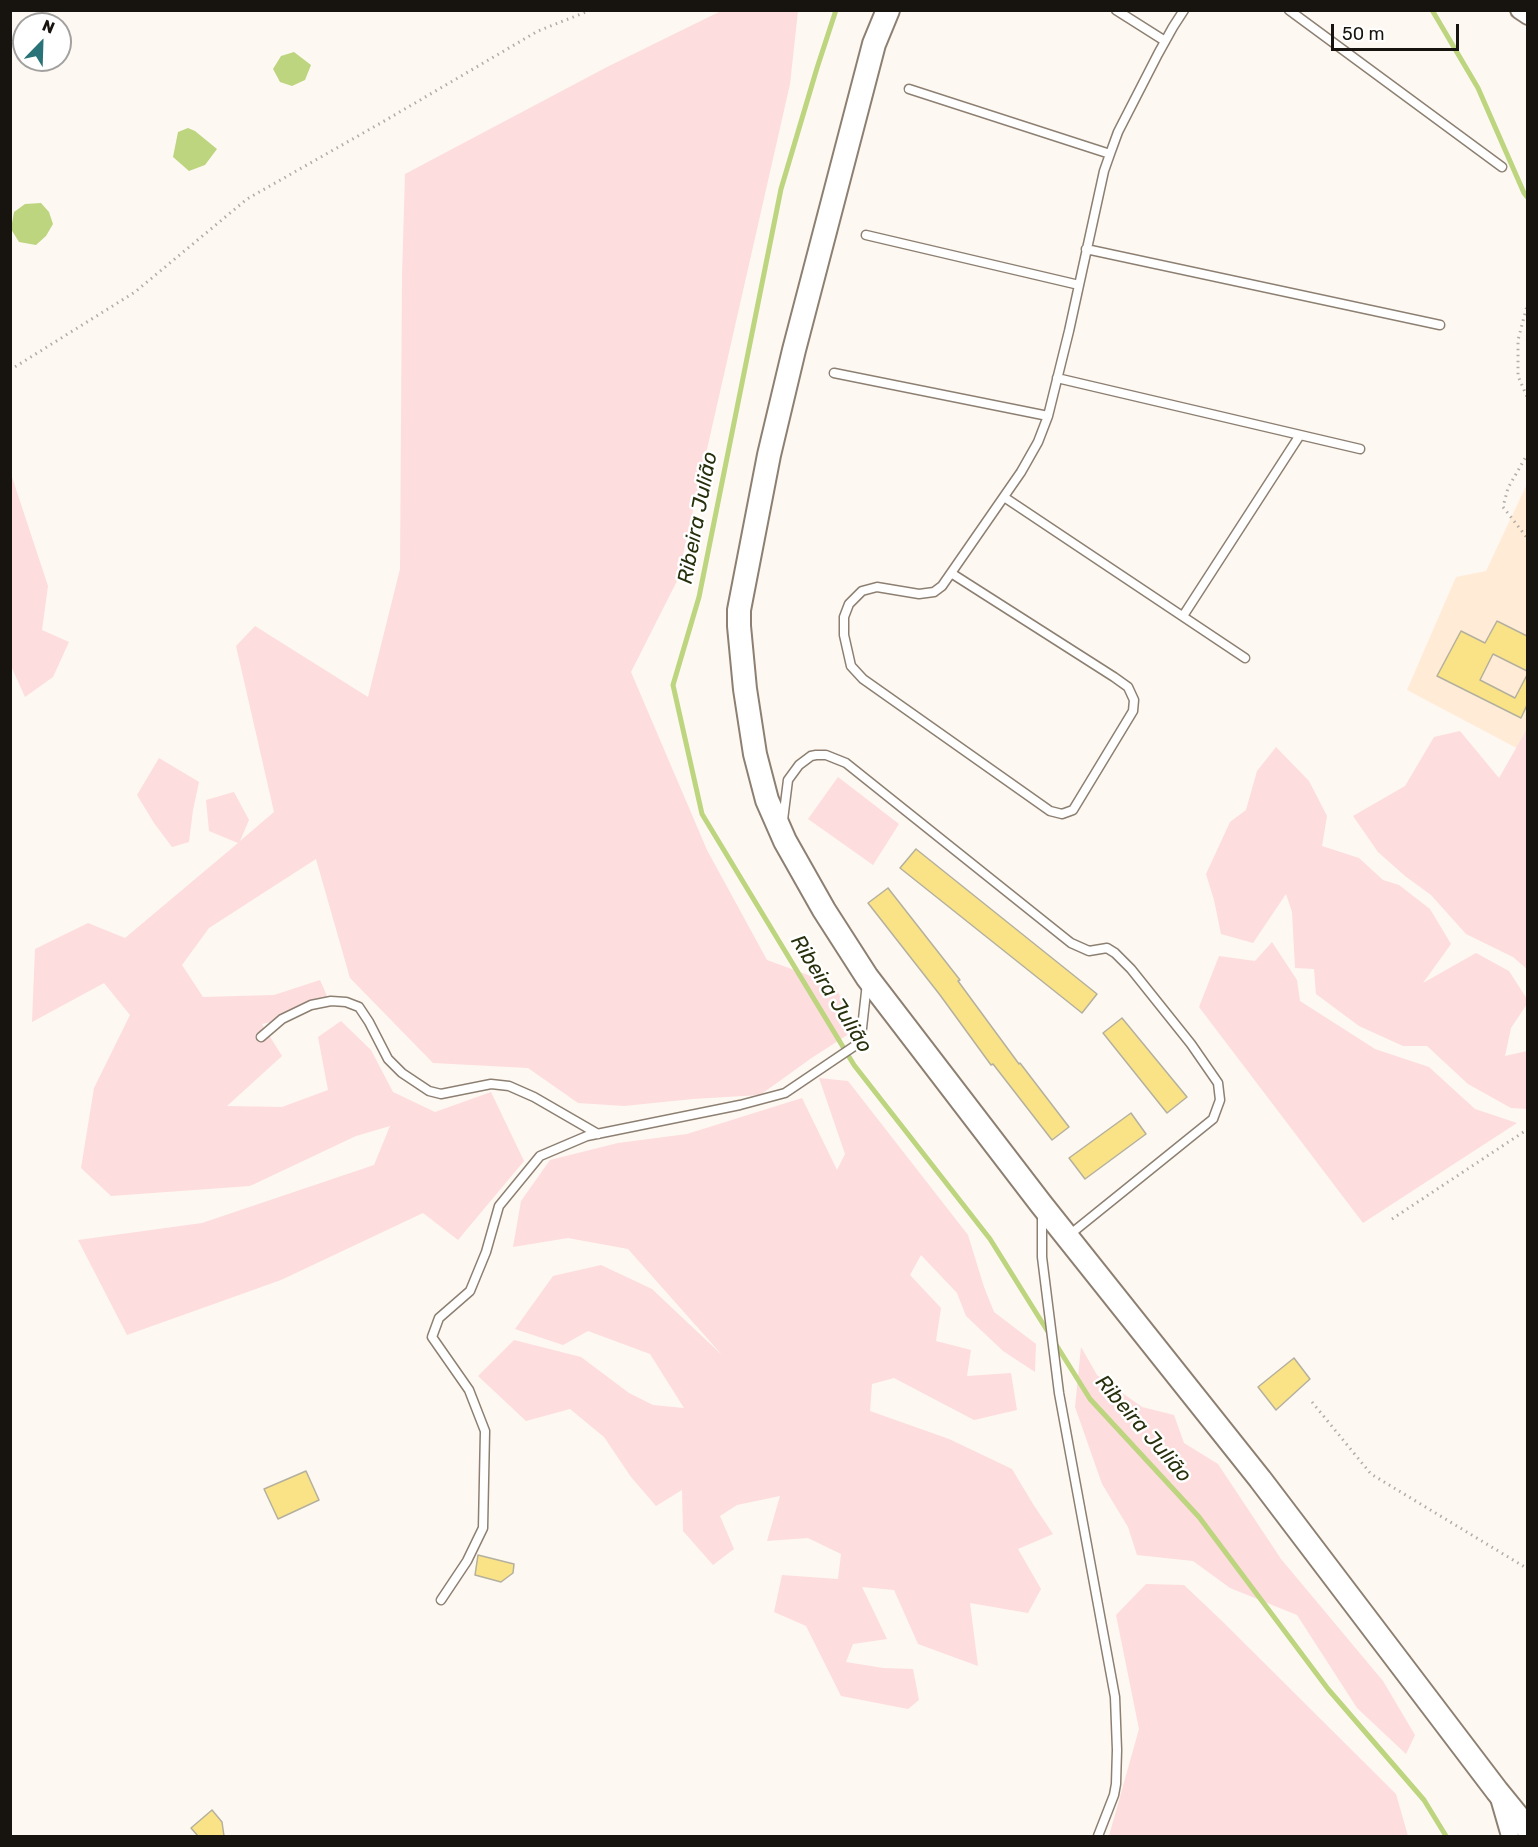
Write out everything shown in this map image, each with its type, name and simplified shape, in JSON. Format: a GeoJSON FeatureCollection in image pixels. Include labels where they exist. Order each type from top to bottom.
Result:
{"type":"FeatureCollection","features":[{"type":"Feature","properties":{"kind":"main road"},"geometry":{"type":"LineString","coordinates":[[888,10],[874,44],[794,350],[769,455],[739,610],[743,669],[755,754],[767,800],[785,841],[824,910],[867,977],[1041,1204],[1260,1479],[1527,1829]]}},
{"type":"Feature","properties":{"kind":"street"},"geometry":{"type":"LineString","coordinates":[[1519,10],[1527,16]]}},
{"type":"Feature","properties":{"kind":"street"},"geometry":{"type":"LineString","coordinates":[[1497,1791],[1510,1836]]}},
{"type":"Feature","properties":{"kind":"lane"},"geometry":{"type":"LineString","coordinates":[[1116,10],[1165,41]]}},
{"type":"Feature","properties":{"kind":"lane"},"geometry":{"type":"LineString","coordinates":[[951,573],[1128,687],[1134,700],[1133,711],[1073,810],[1062,814],[1050,811],[863,679],[851,666],[844,635],[844,617],[849,604],[862,591],[877,587],[919,594],[934,592],[942,586],[951,573],[1004,497],[1038,442],[1057,378],[1104,171],[1118,132],[1165,41],[1184,10]]}},
{"type":"Feature","properties":{"kind":"lane"},"geometry":{"type":"LineString","coordinates":[[1289,10],[1502,167]]}},
{"type":"Feature","properties":{"kind":"lane"},"geometry":{"type":"LineString","coordinates":[[909,88],[1110,154]]}},
{"type":"Feature","properties":{"kind":"lane"},"geometry":{"type":"LineString","coordinates":[[866,235],[1078,285]]}},
{"type":"Feature","properties":{"kind":"lane"},"geometry":{"type":"LineString","coordinates":[[1086,249],[1440,325]]}},
{"type":"Feature","properties":{"kind":"lane"},"geometry":{"type":"LineString","coordinates":[[834,373],[1047,416]]}},
{"type":"Feature","properties":{"kind":"lane"},"geometry":{"type":"LineString","coordinates":[[1057,378],[1360,449]]}},
{"type":"Feature","properties":{"kind":"lane"},"geometry":{"type":"LineString","coordinates":[[1183,616],[1300,435]]}},
{"type":"Feature","properties":{"kind":"lane"},"geometry":{"type":"LineString","coordinates":[[1004,497],[1245,658]]}},
{"type":"Feature","properties":{"kind":"lane"},"geometry":{"type":"LineString","coordinates":[[785,841],[783,815],[786,787],[792,774],[811,756],[826,755],[840,760],[1071,943],[1089,951],[1107,948],[1115,953],[1131,969],[1191,1044],[1218,1083],[1220,1100],[1213,1119],[1068,1236]]}},
{"type":"Feature","properties":{"kind":"lane"},"geometry":{"type":"LineString","coordinates":[[441,1600],[467,1561],[483,1528],[486,1431],[469,1390],[432,1337],[439,1318],[470,1291],[486,1252],[499,1206],[540,1156],[587,1136],[740,1105],[785,1093],[859,1043],[867,977]]}},
{"type":"Feature","properties":{"kind":"lane"},"geometry":{"type":"LineString","coordinates":[[261,1037],[282,1019],[311,1005],[331,1001],[346,1002],[359,1007],[388,1059],[402,1073],[429,1090],[441,1094],[491,1084],[508,1086],[534,1096],[598,1134]]}},
{"type":"Feature","properties":{"kind":"lane"},"geometry":{"type":"LineString","coordinates":[[1041,1204],[1042,1257],[1059,1393],[1115,1696],[1116,1784],[1098,1836]]}},
{"type":"Feature","properties":{"kind":"path"},"geometry":{"type":"LineString","coordinates":[[10,370],[135,292],[247,199],[538,31],[591,10]]}},
{"type":"Feature","properties":{"kind":"path"},"geometry":{"type":"LineString","coordinates":[[1527,302],[1518,340],[1518,376],[1527,399]]}},
{"type":"Feature","properties":{"kind":"path"},"geometry":{"type":"LineString","coordinates":[[1527,453],[1508,488],[1503,507],[1527,539]]}},
{"type":"Feature","properties":{"kind":"path"},"geometry":{"type":"LineString","coordinates":[[1392,1219],[1527,1129]]}},
{"type":"Feature","properties":{"kind":"path"},"geometry":{"type":"LineString","coordinates":[[1312,1402],[1371,1474],[1527,1569]]}},
{"type":"Feature","properties":{"kind":"shaded area"},"geometry":{"type":"Polygon","coordinates":[[[721,11],[798,11],[790,84],[677,581],[631,672],[707,850],[767,960],[835,985],[855,1030],[760,1095],[624,1106],[578,1103],[528,1068],[433,1063],[350,978],[316,859],[209,928],[182,965],[203,997],[274,995],[320,980],[327,996],[297,1016],[262,1024],[282,1056],[227,1106],[282,1107],[328,1090],[318,1037],[341,1021],[371,1050],[393,1092],[435,1112],[491,1092],[524,1161],[458,1240],[423,1213],[281,1280],[127,1335],[78,1240],[202,1223],[374,1165],[390,1126],[356,1136],[250,1186],[111,1196],[81,1168],[94,1088],[130,1015],[104,983],[32,1022],[35,949],[88,923],[125,938],[238,843],[209,831],[206,800],[234,792],[249,820],[240,841],[274,812],[236,646],[255,626],[368,697],[400,569],[405,174],[607,67],[721,11]]]}},
{"type":"Feature","properties":{"kind":"shaded area"},"geometry":{"type":"Polygon","coordinates":[[[294,52],[311,65],[305,80],[292,86],[280,82],[273,69],[281,56],[294,52]]]}},
{"type":"Feature","properties":{"kind":"shaded area"},"geometry":{"type":"Polygon","coordinates":[[[188,128],[217,149],[205,165],[189,171],[173,157],[178,132],[188,128]]]}},
{"type":"Feature","properties":{"kind":"shaded area"},"geometry":{"type":"Polygon","coordinates":[[[41,203],[49,212],[53,224],[46,236],[36,245],[19,242],[11,229],[14,212],[25,204],[41,203]]]}},
{"type":"Feature","properties":{"kind":"shaded area"},"geometry":{"type":"Polygon","coordinates":[[[10,471],[48,586],[42,630],[69,642],[53,677],[25,697],[11,666],[10,471]]]}},
{"type":"Feature","properties":{"kind":"shaded area"},"geometry":{"type":"Polygon","coordinates":[[[1527,484],[1528,750],[1526,753],[1407,690],[1456,577],[1486,571],[1527,484]]]}},
{"type":"Feature","properties":{"kind":"shaded area"},"geometry":{"type":"Polygon","coordinates":[[[1527,729],[1527,969],[1513,957],[1466,934],[1431,895],[1378,852],[1353,816],[1405,786],[1434,737],[1460,731],[1499,778],[1527,729]]]}},
{"type":"Feature","properties":{"kind":"shaded area"},"geometry":{"type":"Polygon","coordinates":[[[1276,747],[1309,781],[1327,816],[1322,846],[1359,858],[1383,880],[1399,885],[1430,909],[1451,944],[1423,983],[1476,953],[1509,971],[1527,999],[1527,1004],[1511,1028],[1505,1056],[1527,1051],[1527,1109],[1511,1108],[1468,1084],[1427,1046],[1403,1046],[1359,1026],[1316,994],[1314,969],[1295,968],[1292,912],[1286,894],[1253,943],[1221,934],[1206,874],[1230,822],[1246,810],[1257,771],[1276,747]]]}},
{"type":"Feature","properties":{"kind":"shaded area"},"geometry":{"type":"Polygon","coordinates":[[[159,758],[199,782],[189,842],[172,847],[137,795],[159,758]]]}},
{"type":"Feature","properties":{"kind":"shaded area"},"geometry":{"type":"Polygon","coordinates":[[[838,777],[899,824],[873,865],[808,819],[838,777]]]}},
{"type":"Feature","properties":{"kind":"shaded area"},"geometry":{"type":"Polygon","coordinates":[[[1272,942],[1297,980],[1300,1001],[1375,1049],[1429,1067],[1475,1109],[1517,1123],[1363,1223],[1199,1007],[1219,956],[1255,961],[1272,942]]]}},
{"type":"Feature","properties":{"kind":"shaded area"},"geometry":{"type":"Polygon","coordinates":[[[819,1078],[848,1081],[968,1235],[994,1312],[1036,1344],[1035,1372],[1003,1351],[966,1316],[957,1293],[921,1255],[910,1275],[941,1308],[936,1341],[971,1350],[967,1376],[1011,1373],[1017,1410],[974,1420],[894,1378],[872,1384],[870,1411],[949,1439],[1012,1469],[1053,1534],[1018,1549],[1041,1589],[1028,1613],[970,1603],[978,1666],[918,1644],[894,1590],[862,1587],[887,1639],[853,1644],[846,1662],[883,1668],[913,1669],[919,1700],[908,1709],[841,1696],[806,1626],[774,1612],[782,1575],[838,1579],[841,1554],[808,1538],[767,1541],[780,1496],[737,1505],[720,1516],[734,1549],[713,1565],[683,1531],[682,1490],[656,1506],[631,1477],[604,1437],[570,1409],[526,1421],[478,1376],[514,1340],[581,1357],[629,1393],[653,1405],[684,1408],[650,1354],[588,1331],[563,1345],[515,1329],[553,1276],[601,1265],[652,1289],[722,1355],[628,1249],[568,1238],[513,1247],[521,1201],[550,1160],[618,1143],[687,1134],[802,1098],[837,1170],[845,1154],[819,1078]]]}},
{"type":"Feature","properties":{"kind":"shaded area"},"geometry":{"type":"Polygon","coordinates":[[[1081,1347],[1097,1375],[1142,1407],[1174,1415],[1184,1443],[1218,1464],[1281,1559],[1383,1681],[1415,1735],[1406,1754],[1357,1708],[1297,1615],[1230,1588],[1193,1561],[1137,1555],[1128,1527],[1102,1484],[1075,1407],[1081,1347]]]}},
{"type":"Feature","properties":{"kind":"shaded area"},"geometry":{"type":"Polygon","coordinates":[[[1146,1584],[1184,1585],[1222,1621],[1396,1794],[1408,1836],[1109,1836],[1139,1729],[1116,1615],[1146,1584]]]}},
{"type":"Feature","properties":{"kind":"building"},"geometry":{"type":"Polygon","coordinates":[[[1497,621],[1527,636],[1527,671],[1493,654],[1480,680],[1515,698],[1527,675],[1527,705],[1521,718],[1437,676],[1461,631],[1485,643],[1497,621]]]}},
{"type":"Feature","properties":{"kind":"building"},"geometry":{"type":"Polygon","coordinates":[[[916,849],[1097,994],[1082,1013],[900,868],[916,849]]]}},
{"type":"Feature","properties":{"kind":"building"},"geometry":{"type":"Polygon","coordinates":[[[888,888],[960,980],[958,981],[1019,1064],[1069,1127],[1052,1140],[993,1064],[991,1065],[868,903],[888,888]]]}},
{"type":"Feature","properties":{"kind":"building"},"geometry":{"type":"Polygon","coordinates":[[[1122,1018],[1187,1097],[1167,1113],[1103,1033],[1122,1018]]]}},
{"type":"Feature","properties":{"kind":"building"},"geometry":{"type":"Polygon","coordinates":[[[1131,1113],[1146,1134],[1085,1179],[1069,1158],[1131,1113]]]}},
{"type":"Feature","properties":{"kind":"building"},"geometry":{"type":"Polygon","coordinates":[[[1294,1358],[1310,1379],[1276,1410],[1258,1387],[1294,1358]]]}},
{"type":"Feature","properties":{"kind":"building"},"geometry":{"type":"Polygon","coordinates":[[[306,1471],[319,1500],[278,1519],[264,1489],[306,1471]]]}},
{"type":"Feature","properties":{"kind":"building"},"geometry":{"type":"Polygon","coordinates":[[[478,1555],[514,1564],[513,1573],[501,1582],[475,1575],[478,1555]]]}},
{"type":"Feature","properties":{"kind":"building"},"geometry":{"type":"Polygon","coordinates":[[[212,1810],[222,1822],[224,1836],[198,1836],[191,1828],[212,1810]]]}},
{"type":"Feature","properties":{"kind":"waterway","name":"Ribeira Julião"},"geometry":{"type":"LineString","coordinates":[[836,10],[781,189],[699,597],[673,685],[702,814],[854,1065],[990,1239],[1050,1335]]}},
{"type":"Feature","properties":{"kind":"waterway"},"geometry":{"type":"LineString","coordinates":[[1432,10],[1478,88],[1528,198]]}},
{"type":"Feature","properties":{"kind":"waterway","name":"Ribeira Julião"},"geometry":{"type":"LineString","coordinates":[[1055,1343],[1090,1399],[1199,1517],[1328,1689],[1424,1800],[1446,1836]]}}]}
